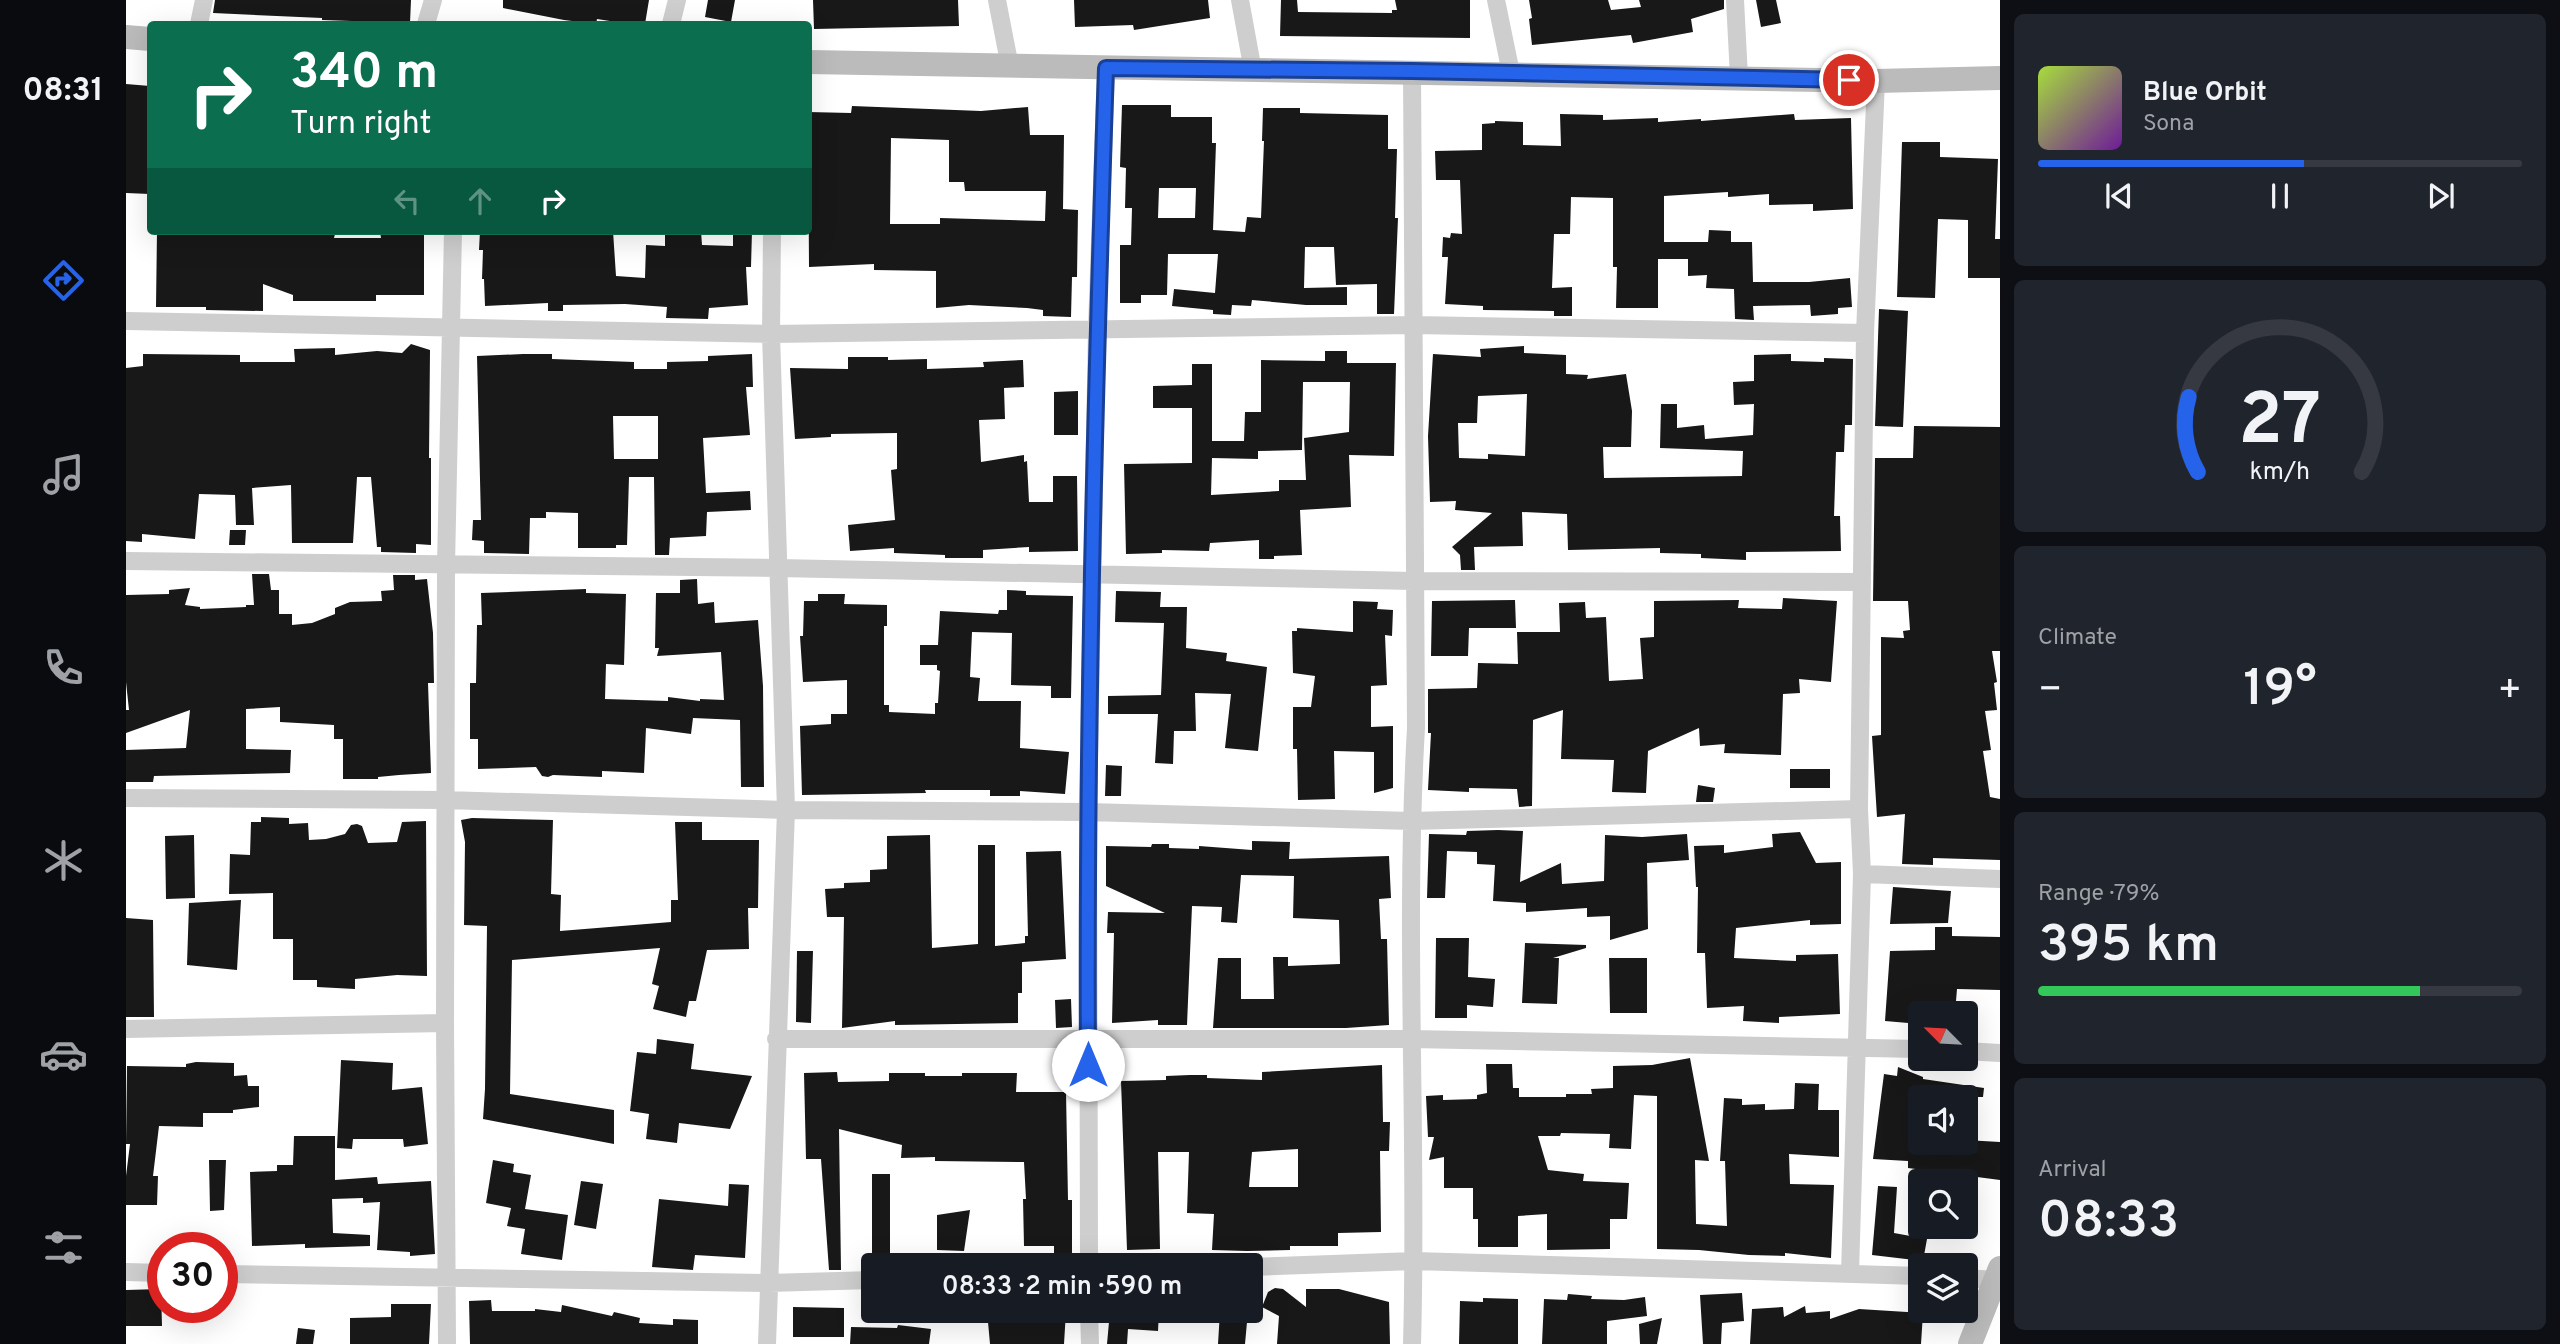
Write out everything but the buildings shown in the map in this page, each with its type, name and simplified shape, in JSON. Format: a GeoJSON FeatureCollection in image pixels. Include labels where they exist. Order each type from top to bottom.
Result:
{"type":"FeatureCollection","features":[{"type":"Feature","properties":{"kind":"street"},"geometry":{"type":"LineString","coordinates":[[200,21],[204,0]]}},
{"type":"Feature","properties":{"kind":"street"},"geometry":{"type":"LineString","coordinates":[[427,21],[433,0]]}},
{"type":"Feature","properties":{"kind":"street"},"geometry":{"type":"LineString","coordinates":[[672,21],[677,0]]}},
{"type":"Feature","properties":{"kind":"street"},"geometry":{"type":"LineString","coordinates":[[997,0],[1010,67]]}},
{"type":"Feature","properties":{"kind":"street"},"geometry":{"type":"LineString","coordinates":[[1240,0],[1253,71]]}},
{"type":"Feature","properties":{"kind":"street"},"geometry":{"type":"LineString","coordinates":[[1496,0],[1511,73]]}},
{"type":"Feature","properties":{"kind":"street"},"geometry":{"type":"LineString","coordinates":[[1735,0],[1740,77]]}},
{"type":"Feature","properties":{"kind":"street"},"geometry":{"type":"LineString","coordinates":[[126,37],[147,38]]}},
{"type":"Feature","properties":{"kind":"street"},"geometry":{"type":"LineString","coordinates":[[812,62],[1876,81],[2000,78]]}},
{"type":"Feature","properties":{"kind":"street"},"geometry":{"type":"LineString","coordinates":[[1089,1253],[1088,812],[1097,328],[1106,68]]}},
{"type":"Feature","properties":{"kind":"street"},"geometry":{"type":"LineString","coordinates":[[1412,71],[1416,728],[1411,821],[1415,1261],[1412,1344]]}},
{"type":"Feature","properties":{"kind":"street"},"geometry":{"type":"LineString","coordinates":[[1850,1273],[1862,874],[1859,809],[1865,333],[1876,81]]}},
{"type":"Feature","properties":{"kind":"street"},"geometry":{"type":"LineString","coordinates":[[447,1344],[444,1023],[446,566],[453,235]]}},
{"type":"Feature","properties":{"kind":"street"},"geometry":{"type":"LineString","coordinates":[[767,1344],[786,810],[771,334],[772,235]]}},
{"type":"Feature","properties":{"kind":"street"},"geometry":{"type":"LineString","coordinates":[[126,321],[771,334],[1414,325],[1865,333]]}},
{"type":"Feature","properties":{"kind":"street"},"geometry":{"type":"LineString","coordinates":[[126,561],[778,568],[1414,581],[1862,582]]}},
{"type":"Feature","properties":{"kind":"street"},"geometry":{"type":"LineString","coordinates":[[126,798],[445,800],[786,810],[1088,812],[1411,821],[1859,809]]}},
{"type":"Feature","properties":{"kind":"street"},"geometry":{"type":"LineString","coordinates":[[1862,874],[2000,879]]}},
{"type":"Feature","properties":{"kind":"street"},"geometry":{"type":"LineString","coordinates":[[126,1030],[444,1023]]}},
{"type":"Feature","properties":{"kind":"street"},"geometry":{"type":"LineString","coordinates":[[776,1039],[1411,1039],[1908,1048]]}},
{"type":"Feature","properties":{"kind":"street"},"geometry":{"type":"LineString","coordinates":[[1978,1052],[2000,1053]]}},
{"type":"Feature","properties":{"kind":"street"},"geometry":{"type":"LineString","coordinates":[[1263,1267],[1415,1261],[1908,1275]]}},
{"type":"Feature","properties":{"kind":"street"},"geometry":{"type":"LineString","coordinates":[[126,1272],[147,1273]]}},
{"type":"Feature","properties":{"kind":"street"},"geometry":{"type":"LineString","coordinates":[[238,1274],[768,1283],[861,1280]]}},
{"type":"Feature","properties":{"kind":"street"},"geometry":{"type":"LineString","coordinates":[[1970,1344],[1998,1274],[1978,1276]]}},
{"type":"Feature","properties":{"kind":"street"},"geometry":{"type":"LineString","coordinates":[[1089,1323],[1090,1344]]}},
{"type":"Feature","properties":{"kind":"route"},"geometry":{"type":"LineString","coordinates":[[1088,1065],[1088,812],[1097,328],[1106,68],[1849,80]]}}]}
